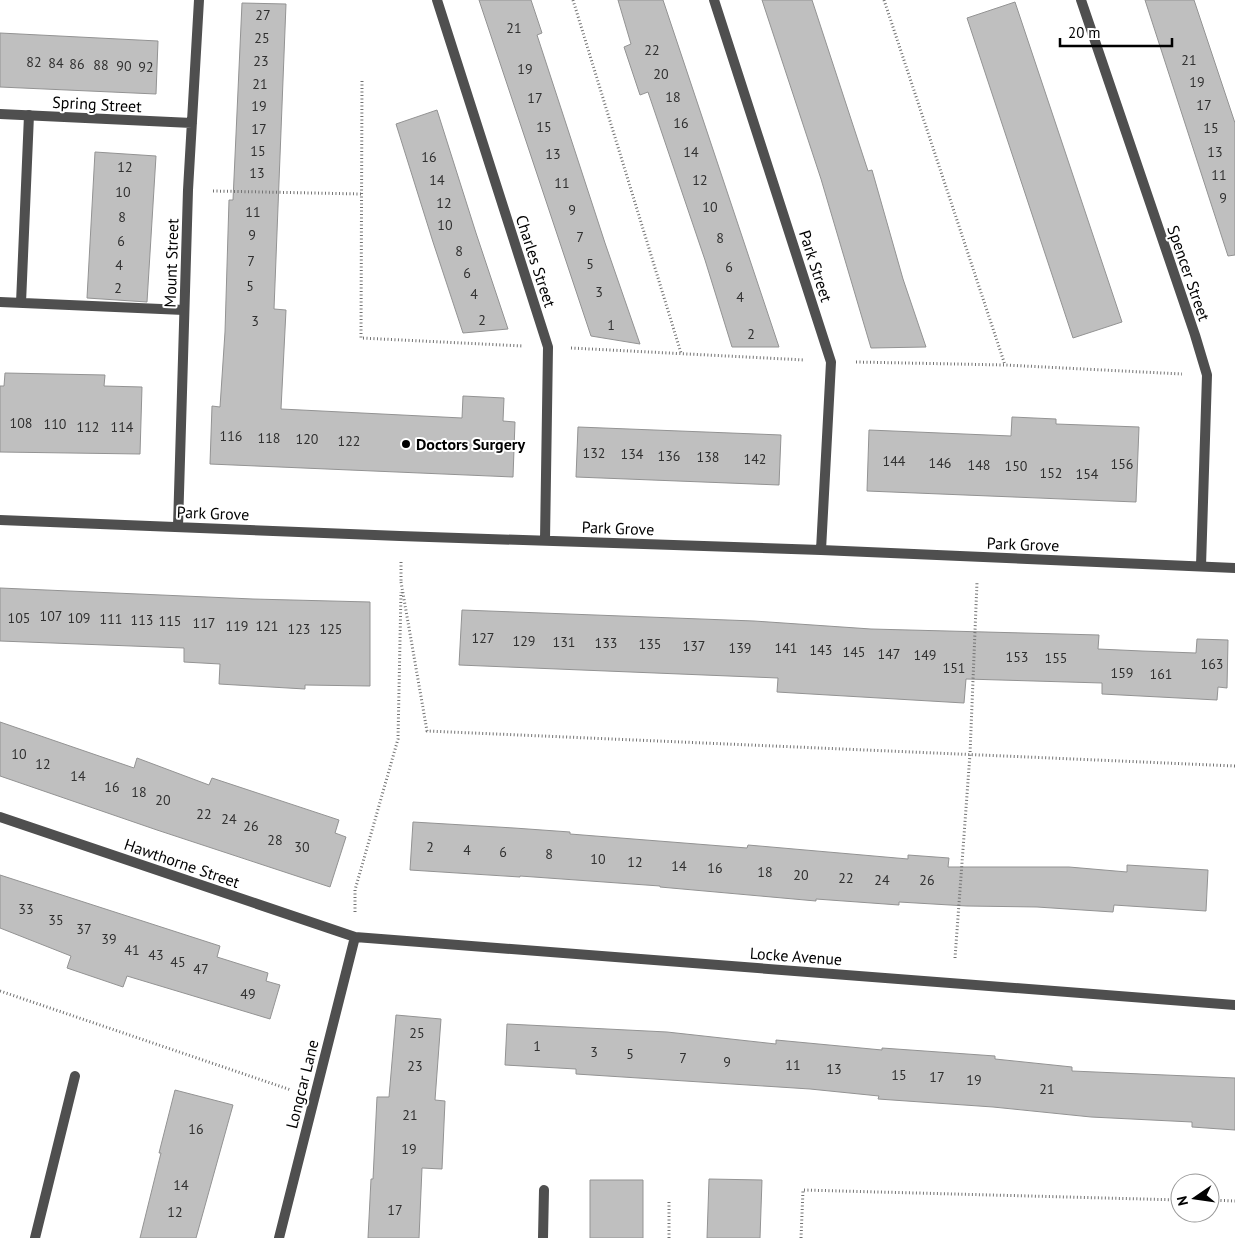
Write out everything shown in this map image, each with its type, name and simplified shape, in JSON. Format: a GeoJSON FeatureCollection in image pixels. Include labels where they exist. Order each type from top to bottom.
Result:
{"type":"FeatureCollection","features":[{"type":"Feature","properties":{"kind":"street","name":"Mount Street"},"geometry":{"type":"LineString","coordinates":[[178,526],[188,190],[199,0]]}},
{"type":"Feature","properties":{"kind":"street","name":"Charles Street"},"geometry":{"type":"LineString","coordinates":[[437,0],[548,347],[545,540]]}},
{"type":"Feature","properties":{"kind":"street","name":"Park Street"},"geometry":{"type":"LineString","coordinates":[[714,0],[831,362],[821,550]]}},
{"type":"Feature","properties":{"kind":"street","name":"Spencer Street"},"geometry":{"type":"LineString","coordinates":[[1081,0],[1195,335],[1206,375],[1201,566]]}},
{"type":"Feature","properties":{"kind":"street","name":"Spring Street"},"geometry":{"type":"LineString","coordinates":[[0,114],[192,124]]}},
{"type":"Feature","properties":{"kind":"street"},"geometry":{"type":"LineString","coordinates":[[21,303],[29,115]]}},
{"type":"Feature","properties":{"kind":"street"},"geometry":{"type":"LineString","coordinates":[[0,302],[184,310]]}},
{"type":"Feature","properties":{"kind":"street","name":"Park Grove"},"geometry":{"type":"LineString","coordinates":[[0,520],[821,550],[1235,568]]}},
{"type":"Feature","properties":{"kind":"street","name":"Hawthorne Street"},"geometry":{"type":"LineString","coordinates":[[0,817],[354,937]]}},
{"type":"Feature","properties":{"kind":"street","name":"Locke Avenue"},"geometry":{"type":"LineString","coordinates":[[354,937],[1235,1005]]}},
{"type":"Feature","properties":{"kind":"street","name":"Longcar Lane"},"geometry":{"type":"LineString","coordinates":[[279,1238],[354,937]]}},
{"type":"Feature","properties":{"kind":"street"},"geometry":{"type":"LineString","coordinates":[[35,1238],[74,1076]]}},
{"type":"Feature","properties":{"kind":"street"},"geometry":{"type":"LineString","coordinates":[[543,1238],[544,1190]]}},
{"type":"Feature","properties":{"kind":"path"},"geometry":{"type":"LineString","coordinates":[[573,0],[681,353]]}},
{"type":"Feature","properties":{"kind":"path"},"geometry":{"type":"LineString","coordinates":[[884,0],[1004,365]]}},
{"type":"Feature","properties":{"kind":"path"},"geometry":{"type":"LineString","coordinates":[[362,81],[361,338],[831,362],[1004,365],[1206,375]]}},
{"type":"Feature","properties":{"kind":"path"},"geometry":{"type":"LineString","coordinates":[[188,190],[362,194]]}},
{"type":"Feature","properties":{"kind":"path"},"geometry":{"type":"LineString","coordinates":[[354,937],[354,890],[398,739],[400,536]]}},
{"type":"Feature","properties":{"kind":"path"},"geometry":{"type":"LineString","coordinates":[[953,983],[970,754],[978,558]]}},
{"type":"Feature","properties":{"kind":"path"},"geometry":{"type":"LineString","coordinates":[[401,582],[427,730],[1235,766]]}},
{"type":"Feature","properties":{"kind":"path"},"geometry":{"type":"LineString","coordinates":[[0,991],[313,1098]]}},
{"type":"Feature","properties":{"kind":"path"},"geometry":{"type":"LineString","coordinates":[[801,1238],[802,1190],[1170,1200]]}},
{"type":"Feature","properties":{"kind":"path"},"geometry":{"type":"LineString","coordinates":[[1220,1200],[1235,1201]]}},
{"type":"Feature","properties":{"kind":"path"},"geometry":{"type":"LineString","coordinates":[[669,1202],[669,1238]]}},
{"type":"Feature","properties":{"kind":"building"},"geometry":{"type":"Polygon","coordinates":[[[479,0],[531,0],[542,33],[537,35],[640,344],[591,336],[479,0]]]}},
{"type":"Feature","properties":{"kind":"building"},"geometry":{"type":"Polygon","coordinates":[[[618,0],[663,0],[779,347],[732,347],[705,260],[648,92],[640,95],[624,47],[631,44],[618,0]]]}},
{"type":"Feature","properties":{"kind":"building"},"geometry":{"type":"Polygon","coordinates":[[[762,0],[812,0],[868,171],[872,170],[903,279],[926,347],[871,348],[821,179],[762,0]]]}},
{"type":"Feature","properties":{"kind":"building"},"geometry":{"type":"Polygon","coordinates":[[[1145,0],[1194,0],[1235,123],[1235,255],[1228,256],[1145,0]]]}},
{"type":"Feature","properties":{"kind":"building"},"geometry":{"type":"Polygon","coordinates":[[[1015,2],[1122,322],[1073,338],[967,18],[1015,2]]]}},
{"type":"Feature","properties":{"kind":"building"},"geometry":{"type":"Polygon","coordinates":[[[242,3],[286,4],[274,309],[286,310],[281,409],[462,418],[463,396],[504,398],[503,421],[515,422],[513,477],[210,464],[212,406],[220,407],[225,332],[229,200],[233,200],[242,3]]]}},
{"type":"Feature","properties":{"kind":"building"},"geometry":{"type":"Polygon","coordinates":[[[0,33],[158,41],[156,94],[0,87],[0,33]]]}},
{"type":"Feature","properties":{"kind":"building"},"geometry":{"type":"Polygon","coordinates":[[[437,110],[508,329],[463,333],[433,242],[396,124],[437,110]]]}},
{"type":"Feature","properties":{"kind":"building"},"geometry":{"type":"Polygon","coordinates":[[[95,152],[156,156],[147,302],[87,298],[95,152]]]}},
{"type":"Feature","properties":{"kind":"building"},"geometry":{"type":"Polygon","coordinates":[[[5,373],[105,375],[104,386],[142,387],[140,454],[0,452],[0,386],[4,386],[5,373]]]}},
{"type":"Feature","properties":{"kind":"building"},"geometry":{"type":"Polygon","coordinates":[[[1012,417],[1056,419],[1056,424],[1139,427],[1136,502],[867,491],[869,430],[1011,436],[1012,417]]]}},
{"type":"Feature","properties":{"kind":"building"},"geometry":{"type":"Polygon","coordinates":[[[578,427],[781,435],[779,485],[576,477],[578,427]]]}},
{"type":"Feature","properties":{"kind":"building"},"geometry":{"type":"Polygon","coordinates":[[[0,588],[370,602],[370,686],[305,685],[305,689],[219,684],[220,664],[184,662],[184,648],[0,641],[0,588]]]}},
{"type":"Feature","properties":{"kind":"building"},"geometry":{"type":"Polygon","coordinates":[[[462,610],[754,621],[871,629],[1099,635],[1098,649],[1142,651],[1196,653],[1197,639],[1228,640],[1227,688],[1218,687],[1217,700],[1102,694],[1102,683],[966,679],[964,703],[777,692],[778,678],[459,665],[462,610]]]}},
{"type":"Feature","properties":{"kind":"building"},"geometry":{"type":"Polygon","coordinates":[[[0,722],[134,768],[137,758],[209,785],[212,778],[339,820],[335,833],[346,837],[330,887],[0,776],[0,722]]]}},
{"type":"Feature","properties":{"kind":"building"},"geometry":{"type":"Polygon","coordinates":[[[413,822],[570,832],[570,834],[747,848],[748,845],[908,859],[908,855],[949,858],[948,867],[1069,867],[1127,872],[1127,865],[1208,870],[1206,911],[1114,905],[1113,912],[1037,907],[967,906],[899,902],[899,905],[816,899],[816,901],[660,886],[410,870],[413,822]]]}},
{"type":"Feature","properties":{"kind":"building"},"geometry":{"type":"Polygon","coordinates":[[[0,875],[220,946],[217,957],[268,973],[266,981],[280,985],[270,1019],[127,976],[123,987],[67,968],[71,956],[0,928],[0,875]]]}},
{"type":"Feature","properties":{"kind":"building"},"geometry":{"type":"Polygon","coordinates":[[[396,1015],[441,1019],[435,1100],[445,1101],[442,1169],[422,1168],[419,1238],[368,1238],[377,1097],[389,1097],[396,1015]]]}},
{"type":"Feature","properties":{"kind":"building"},"geometry":{"type":"Polygon","coordinates":[[[507,1024],[667,1032],[776,1044],[776,1040],[882,1050],[882,1048],[995,1056],[995,1059],[1072,1067],[1072,1071],[1235,1078],[1235,1130],[1192,1127],[1192,1122],[1091,1117],[993,1107],[878,1099],[879,1096],[810,1089],[576,1074],[576,1069],[505,1065],[507,1024]]]}},
{"type":"Feature","properties":{"kind":"building"},"geometry":{"type":"Polygon","coordinates":[[[175,1090],[233,1105],[196,1238],[140,1238],[161,1153],[159,1153],[175,1090]]]}},
{"type":"Feature","properties":{"kind":"building"},"geometry":{"type":"Polygon","coordinates":[[[709,1179],[762,1180],[760,1238],[707,1238],[709,1179]]]}},
{"type":"Feature","properties":{"kind":"building"},"geometry":{"type":"Polygon","coordinates":[[[590,1180],[643,1180],[643,1238],[590,1238],[590,1180]]]}},
{"type":"Feature","properties":{"kind":"place","name":"Doctors Surgery"},"geometry":{"type":"Point","coordinates":[406,444]}}]}
